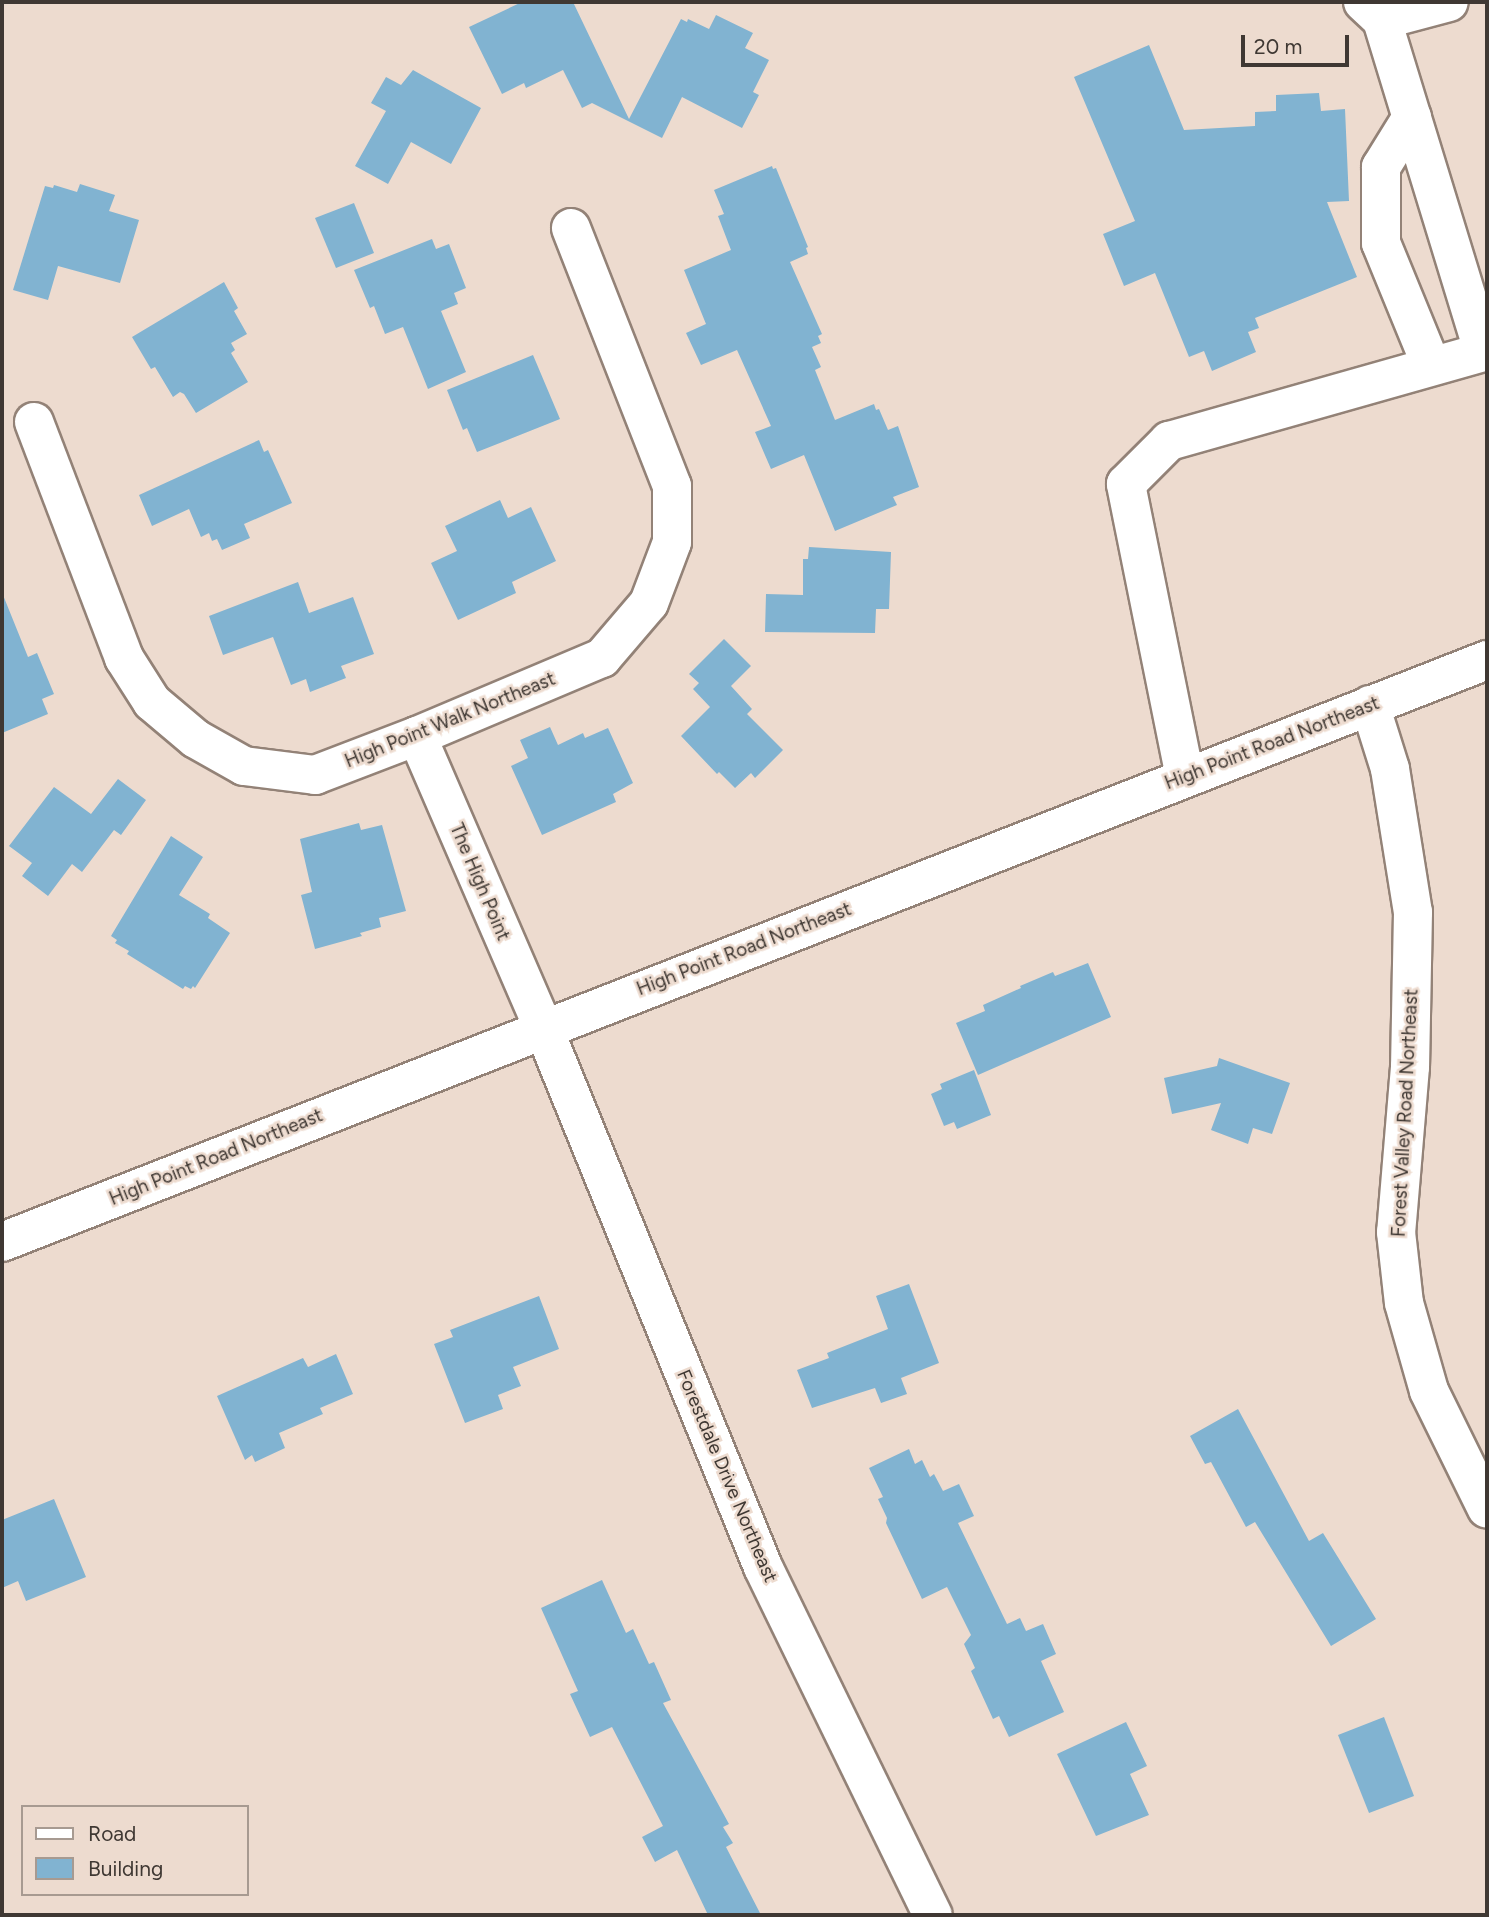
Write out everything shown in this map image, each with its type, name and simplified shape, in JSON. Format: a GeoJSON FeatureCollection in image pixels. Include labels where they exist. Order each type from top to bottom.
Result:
{"type":"FeatureCollection","features":[{"type":"Feature","properties":{"kind":"street"},"geometry":{"type":"LineString","coordinates":[[1185,777],[1126,484],[1169,441],[1485,351],[1412,117],[1373,11],[1449,2]]}},
{"type":"Feature","properties":{"kind":"street"},"geometry":{"type":"LineString","coordinates":[[1412,117],[1381,167],[1381,243],[1431,365]]}},
{"type":"Feature","properties":{"kind":"street","name":"High Point Walk Northeast"},"geometry":{"type":"LineString","coordinates":[[34,422],[124,658],[152,702],[196,739],[244,766],[315,775],[417,736],[602,658],[649,603],[672,542],[672,486],[570,228]]}},
{"type":"Feature","properties":{"kind":"street","name":"High Point Road Northeast"},"geometry":{"type":"LineString","coordinates":[[2,1241],[543,1027],[1487,660]]}},
{"type":"Feature","properties":{"kind":"street","name":"Forest Valley Road Northeast"},"geometry":{"type":"LineString","coordinates":[[1370,705],[1390,769],[1413,912],[1410,1068],[1396,1232],[1404,1303],[1429,1391],[1487,1509]]}},
{"type":"Feature","properties":{"kind":"street","name":"The High Point"},"geometry":{"type":"LineString","coordinates":[[417,736],[543,1027]]}},
{"type":"Feature","properties":{"kind":"street","name":"Forestdale Drive Northeast"},"geometry":{"type":"LineString","coordinates":[[543,1027],[763,1567],[933,1915]]}},
{"type":"Feature","properties":{"kind":"building"},"geometry":{"type":"Polygon","coordinates":[[[522,2],[573,2],[629,119],[681,19],[687,22],[688,19],[709,29],[716,15],[753,33],[745,48],[769,60],[753,92],[759,95],[742,128],[682,97],[662,138],[592,103],[582,108],[563,70],[526,88],[524,83],[502,94],[469,27],[522,2]]]}},
{"type":"Feature","properties":{"kind":"building"},"geometry":{"type":"Polygon","coordinates":[[[1149,45],[1184,130],[1255,126],[1255,112],[1276,111],[1276,95],[1319,93],[1321,111],[1345,109],[1349,201],[1327,202],[1357,277],[1255,318],[1259,328],[1248,332],[1256,352],[1212,371],[1204,351],[1189,357],[1155,273],[1124,286],[1103,234],[1135,221],[1074,77],[1149,45]]]}},
{"type":"Feature","properties":{"kind":"building"},"geometry":{"type":"Polygon","coordinates":[[[413,70],[481,108],[451,164],[411,142],[388,184],[355,166],[386,111],[371,103],[386,77],[401,85],[413,70]]]}},
{"type":"Feature","properties":{"kind":"building"},"geometry":{"type":"Polygon","coordinates":[[[772,166],[773,169],[776,168],[808,247],[808,254],[790,262],[822,334],[818,336],[821,343],[812,347],[821,367],[815,370],[835,420],[874,404],[888,430],[898,426],[919,487],[893,497],[897,505],[835,531],[804,455],[771,469],[755,432],[771,426],[737,350],[701,365],[686,333],[706,324],[684,270],[731,250],[718,216],[724,214],[714,190],[772,166]]]}},
{"type":"Feature","properties":{"kind":"building"},"geometry":{"type":"Polygon","coordinates":[[[80,184],[115,195],[109,211],[139,220],[120,283],[58,266],[48,300],[13,290],[45,186],[53,188],[54,185],[77,192],[80,184]]]}},
{"type":"Feature","properties":{"kind":"building"},"geometry":{"type":"Polygon","coordinates":[[[354,203],[374,253],[336,268],[315,218],[354,203]]]}},
{"type":"Feature","properties":{"kind":"building"},"geometry":{"type":"Polygon","coordinates":[[[432,239],[436,249],[449,244],[466,288],[454,293],[458,304],[441,311],[466,372],[428,389],[403,327],[385,334],[374,306],[370,308],[354,270],[432,239]]]}},
{"type":"Feature","properties":{"kind":"building"},"geometry":{"type":"Polygon","coordinates":[[[224,282],[238,308],[234,311],[247,334],[231,343],[235,350],[231,353],[248,382],[196,413],[184,394],[180,392],[173,397],[155,367],[151,369],[132,337],[224,282]]]}},
{"type":"Feature","properties":{"kind":"building"},"geometry":{"type":"Polygon","coordinates":[[[533,355],[560,419],[477,452],[467,428],[463,430],[447,390],[533,355]]]}},
{"type":"Feature","properties":{"kind":"building"},"geometry":{"type":"Polygon","coordinates":[[[259,440],[264,452],[268,450],[292,503],[244,524],[250,538],[222,550],[217,539],[212,541],[209,533],[201,537],[189,509],[152,526],[139,495],[259,440]]]}},
{"type":"Feature","properties":{"kind":"building"},"geometry":{"type":"Polygon","coordinates":[[[500,500],[508,518],[531,507],[556,561],[512,582],[516,593],[458,620],[431,563],[457,551],[445,526],[500,500]]]}},
{"type":"Feature","properties":{"kind":"building"},"geometry":{"type":"Polygon","coordinates":[[[809,547],[891,552],[889,609],[876,609],[875,633],[765,632],[766,594],[803,595],[803,559],[808,559],[809,547]]]}},
{"type":"Feature","properties":{"kind":"building"},"geometry":{"type":"Polygon","coordinates":[[[298,582],[309,613],[353,597],[374,654],[341,666],[346,678],[310,692],[306,679],[291,685],[273,637],[223,655],[209,616],[298,582]]]}},
{"type":"Feature","properties":{"kind":"building"},"geometry":{"type":"Polygon","coordinates":[[[3,595],[28,657],[37,653],[54,694],[42,699],[48,714],[2,733],[3,595]]]}},
{"type":"Feature","properties":{"kind":"building"},"geometry":{"type":"Polygon","coordinates":[[[724,639],[751,666],[731,686],[752,709],[747,714],[783,750],[755,778],[751,773],[735,788],[719,772],[717,774],[681,736],[710,707],[693,689],[699,683],[689,674],[724,639]]]}},
{"type":"Feature","properties":{"kind":"building"},"geometry":{"type":"Polygon","coordinates":[[[550,727],[558,745],[583,733],[585,738],[608,728],[633,783],[613,794],[616,802],[542,835],[511,766],[528,758],[520,740],[550,727]]]}},
{"type":"Feature","properties":{"kind":"building"},"geometry":{"type":"Polygon","coordinates":[[[118,779],[146,800],[121,835],[114,830],[82,872],[72,864],[48,896],[22,876],[32,863],[9,846],[54,787],[91,814],[118,779]]]}},
{"type":"Feature","properties":{"kind":"building"},"geometry":{"type":"Polygon","coordinates":[[[359,823],[361,830],[382,825],[406,911],[379,918],[381,927],[360,933],[362,936],[315,949],[301,895],[312,892],[300,839],[359,823]]]}},
{"type":"Feature","properties":{"kind":"building"},"geometry":{"type":"Polygon","coordinates":[[[171,836],[203,857],[179,895],[210,914],[208,918],[230,933],[195,988],[193,986],[191,989],[185,986],[183,989],[127,954],[129,951],[115,943],[117,940],[111,936],[171,836]]]}},
{"type":"Feature","properties":{"kind":"building"},"geometry":{"type":"Polygon","coordinates":[[[1088,963],[1111,1017],[978,1075],[956,1023],[985,1011],[983,1005],[1021,988],[1020,986],[1053,972],[1055,976],[1088,963]]]}},
{"type":"Feature","properties":{"kind":"building"},"geometry":{"type":"Polygon","coordinates":[[[1219,1058],[1290,1083],[1272,1134],[1253,1128],[1248,1144],[1211,1130],[1221,1103],[1172,1114],[1164,1078],[1217,1066],[1219,1058]]]}},
{"type":"Feature","properties":{"kind":"building"},"geometry":{"type":"Polygon","coordinates":[[[974,1070],[991,1115],[957,1129],[954,1122],[944,1126],[931,1094],[942,1089],[940,1084],[974,1070]]]}},
{"type":"Feature","properties":{"kind":"building"},"geometry":{"type":"Polygon","coordinates":[[[909,1284],[939,1363],[901,1378],[907,1394],[881,1403],[875,1388],[812,1408],[797,1370],[829,1358],[827,1353],[888,1329],[876,1296],[909,1284]]]}},
{"type":"Feature","properties":{"kind":"building"},"geometry":{"type":"Polygon","coordinates":[[[539,1296],[559,1349],[513,1367],[521,1386],[498,1395],[503,1409],[465,1423],[434,1344],[453,1337],[450,1330],[539,1296]]]}},
{"type":"Feature","properties":{"kind":"building"},"geometry":{"type":"Polygon","coordinates":[[[336,1354],[353,1394],[320,1408],[323,1414],[279,1433],[285,1448],[255,1462],[252,1455],[245,1460],[217,1396],[303,1358],[308,1367],[336,1354]]]}},
{"type":"Feature","properties":{"kind":"building"},"geometry":{"type":"Polygon","coordinates":[[[1238,1409],[1309,1541],[1323,1533],[1376,1619],[1331,1646],[1255,1522],[1246,1527],[1211,1462],[1205,1464],[1190,1436],[1238,1409]]]}},
{"type":"Feature","properties":{"kind":"building"},"geometry":{"type":"Polygon","coordinates":[[[909,1449],[915,1464],[922,1460],[930,1477],[934,1474],[943,1491],[959,1484],[974,1516],[958,1523],[1007,1624],[1020,1618],[1026,1631],[1043,1624],[1056,1654],[1041,1661],[1064,1712],[1009,1737],[999,1716],[993,1719],[971,1671],[975,1668],[964,1644],[971,1635],[947,1587],[922,1599],[886,1523],[887,1518],[878,1499],[883,1497],[869,1468],[909,1449]]]}},
{"type":"Feature","properties":{"kind":"building"},"geometry":{"type":"Polygon","coordinates":[[[54,1499],[86,1577],[26,1601],[18,1581],[2,1588],[2,1520],[54,1499]]]}},
{"type":"Feature","properties":{"kind":"building"},"geometry":{"type":"Polygon","coordinates":[[[602,1580],[626,1633],[633,1629],[649,1664],[654,1662],[671,1700],[663,1703],[729,1824],[723,1827],[733,1843],[726,1847],[761,1915],[708,1915],[677,1850],[655,1862],[642,1837],[663,1826],[612,1727],[590,1737],[570,1694],[578,1691],[541,1608],[602,1580]]]}},
{"type":"Feature","properties":{"kind":"building"},"geometry":{"type":"Polygon","coordinates":[[[1384,1717],[1414,1796],[1369,1813],[1338,1735],[1384,1717]]]}},
{"type":"Feature","properties":{"kind":"building"},"geometry":{"type":"Polygon","coordinates":[[[1126,1722],[1147,1766],[1130,1774],[1149,1815],[1096,1836],[1057,1754],[1126,1722]]]}}]}
